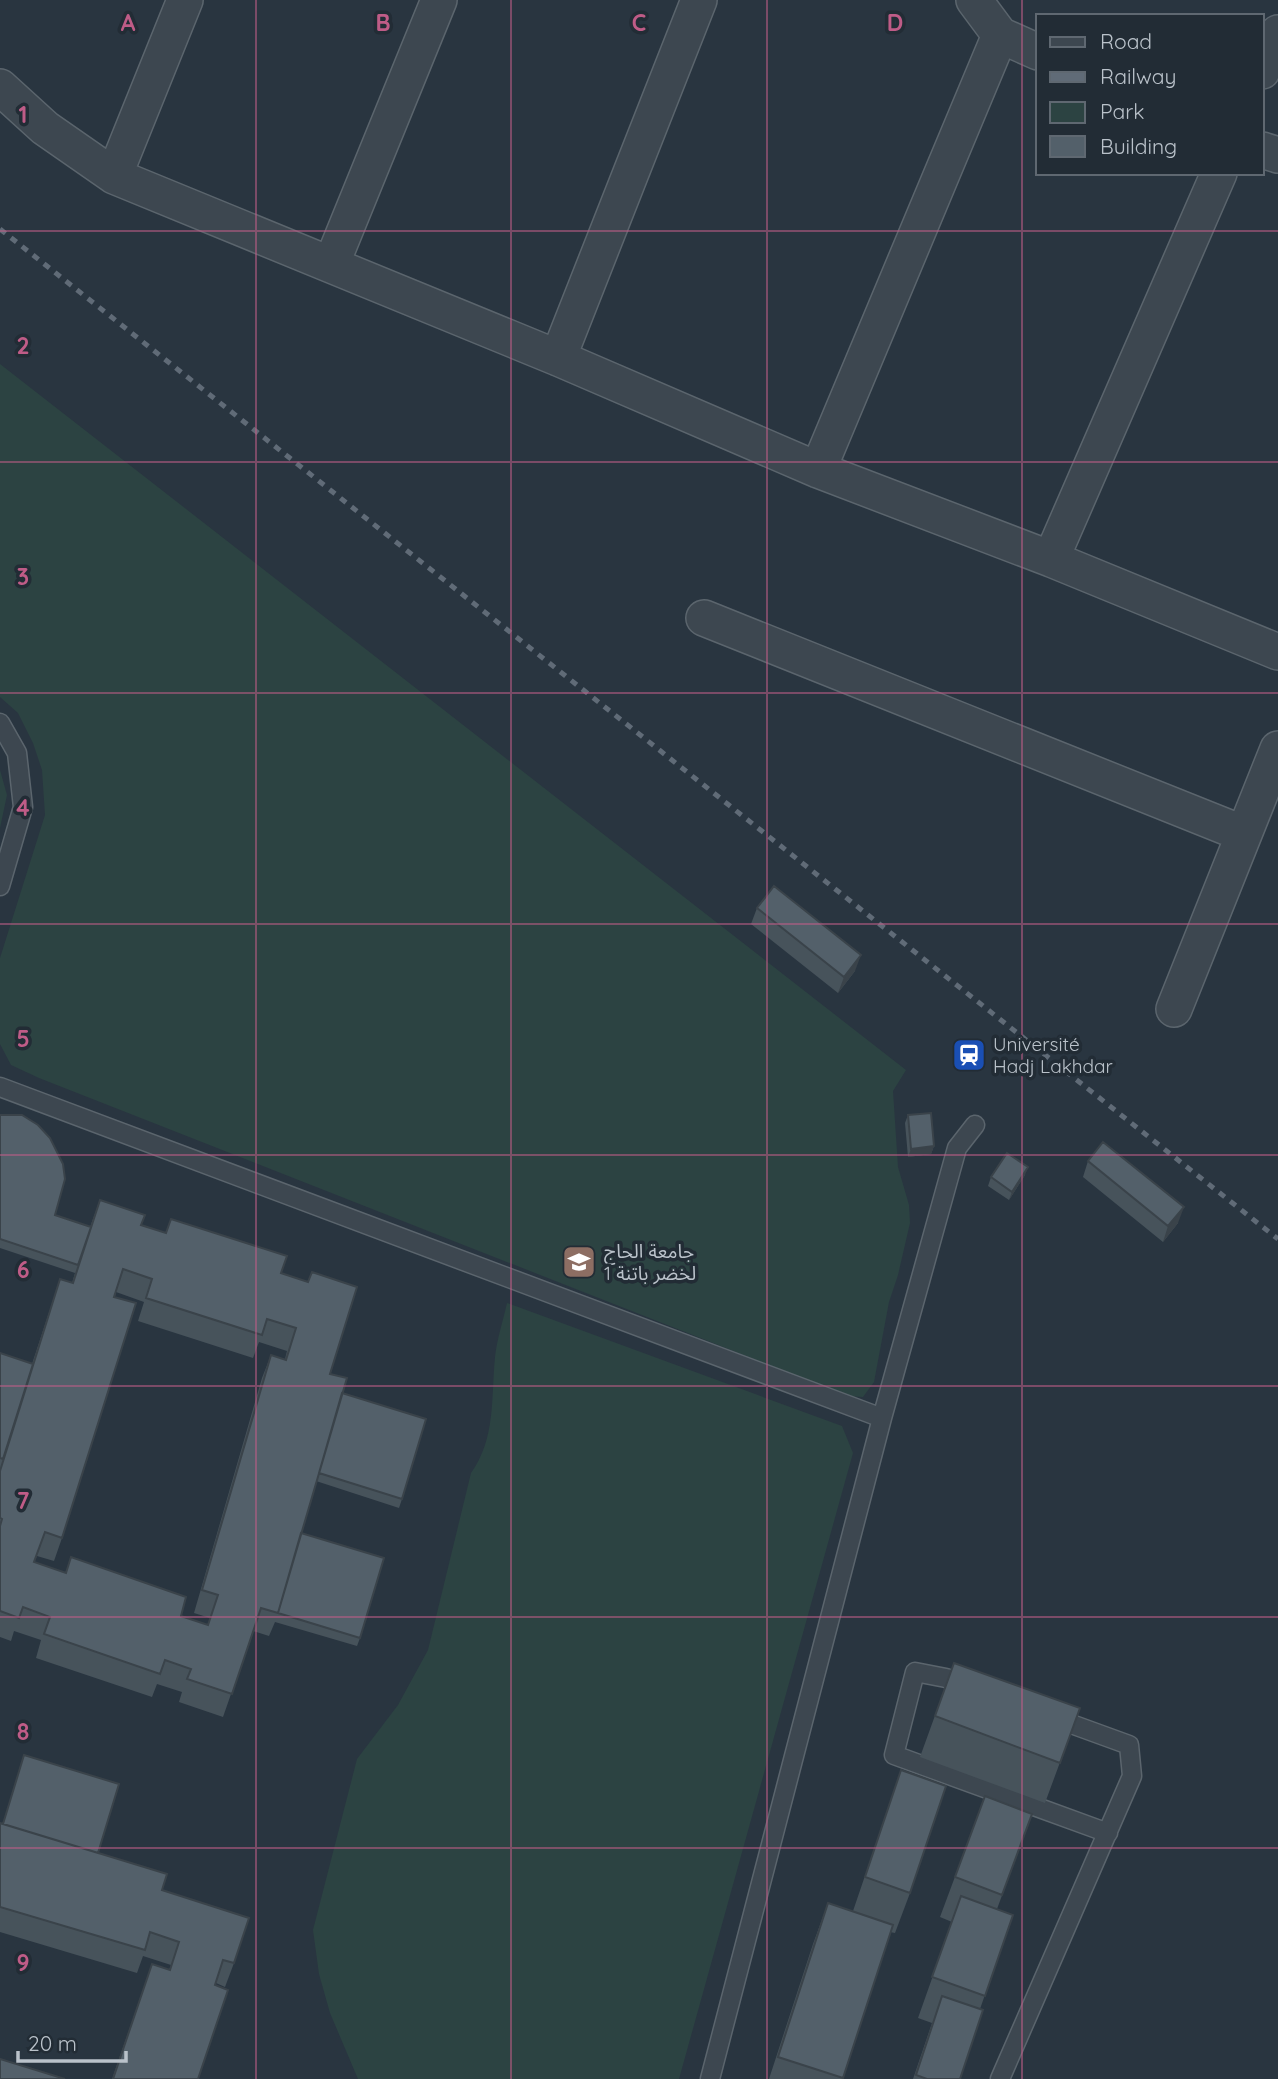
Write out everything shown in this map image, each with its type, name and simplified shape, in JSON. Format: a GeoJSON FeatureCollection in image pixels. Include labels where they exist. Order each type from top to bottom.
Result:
{"type":"FeatureCollection","features":[{"type":"Feature","properties":{"kind":"street"},"geometry":{"type":"LineString","coordinates":[[114,176],[185,0]]}},
{"type":"Feature","properties":{"kind":"street"},"geometry":{"type":"LineString","coordinates":[[331,265],[439,0]]}},
{"type":"Feature","properties":{"kind":"street"},"geometry":{"type":"LineString","coordinates":[[558,358],[699,0]]}},
{"type":"Feature","properties":{"kind":"street"},"geometry":{"type":"LineString","coordinates":[[974,0],[1000,35],[1036,51]]}},
{"type":"Feature","properties":{"kind":"street"},"geometry":{"type":"LineString","coordinates":[[1264,66],[1278,33]]}},
{"type":"Feature","properties":{"kind":"street"},"geometry":{"type":"LineString","coordinates":[[818,470],[1000,35]]}},
{"type":"Feature","properties":{"kind":"street"},"geometry":{"type":"LineString","coordinates":[[0,87],[45,128],[114,176],[558,358],[818,470],[1051,559],[1278,652]]}},
{"type":"Feature","properties":{"kind":"street"},"geometry":{"type":"LineString","coordinates":[[1051,559],[1218,175]]}},
{"type":"Feature","properties":{"kind":"street"},"geometry":{"type":"LineString","coordinates":[[704,618],[1244,834]]}},
{"type":"Feature","properties":{"kind":"street"},"geometry":{"type":"LineString","coordinates":[[1174,1009],[1278,750]]}},
{"type":"Feature","properties":{"kind":"lane"},"geometry":{"type":"LineString","coordinates":[[0,723],[17,753],[23,807],[0,886]]}},
{"type":"Feature","properties":{"kind":"lane"},"geometry":{"type":"LineString","coordinates":[[0,1087],[883,1418]]}},
{"type":"Feature","properties":{"kind":"lane"},"geometry":{"type":"LineString","coordinates":[[710,2079],[883,1418],[957,1148],[975,1125]]}},
{"type":"Feature","properties":{"kind":"lane"},"geometry":{"type":"LineString","coordinates":[[985,1692],[946,1678],[915,1672],[894,1755],[1108,1833]]}},
{"type":"Feature","properties":{"kind":"lane"},"geometry":{"type":"LineString","coordinates":[[1000,2079],[1132,1776],[1129,1745],[1037,1711]]}},
{"type":"Feature","properties":{"kind":"green space"},"geometry":{"type":"Polygon","coordinates":[[[0,364],[906,1070],[893,1091],[898,1167],[909,1205],[910,1223],[889,1302],[874,1382],[863,1397],[848,1396],[11,1065],[0,1044],[0,958],[45,815],[42,770],[33,743],[18,713],[0,697],[0,364]]]}},
{"type":"Feature","properties":{"kind":"green space"},"geometry":{"type":"Polygon","coordinates":[[[0,770],[7,795],[0,828],[0,770]]]}},
{"type":"Feature","properties":{"kind":"green space"},"geometry":{"type":"Polygon","coordinates":[[[507,1303],[842,1426],[853,1453],[679,2079],[358,2079],[330,2013],[319,1974],[313,1930],[357,1759],[398,1705],[428,1650],[471,1473],[489,1432],[496,1350],[507,1303]]]}},
{"type":"Feature","properties":{"kind":"building"},"geometry":{"type":"Polygon","coordinates":[[[774,886],[861,955],[844,977],[757,908],[774,886]]]}},
{"type":"Feature","properties":{"kind":"building"},"geometry":{"type":"Polygon","coordinates":[[[931,1113],[934,1146],[911,1149],[908,1115],[931,1113]]]}},
{"type":"Feature","properties":{"kind":"building"},"geometry":{"type":"Polygon","coordinates":[[[0,1115],[22,1115],[38,1125],[50,1138],[63,1164],[65,1179],[55,1215],[91,1227],[78,1265],[0,1239],[0,1115]]]}},
{"type":"Feature","properties":{"kind":"building"},"geometry":{"type":"Polygon","coordinates":[[[1103,1142],[1184,1207],[1168,1226],[1088,1161],[1103,1142]]]}},
{"type":"Feature","properties":{"kind":"building"},"geometry":{"type":"Polygon","coordinates":[[[1007,1153],[1028,1167],[1012,1192],[991,1177],[1007,1153]]]}},
{"type":"Feature","properties":{"kind":"building"},"geometry":{"type":"Polygon","coordinates":[[[100,1200],[145,1215],[141,1225],[166,1233],[171,1219],[287,1256],[281,1273],[308,1282],[312,1272],[357,1287],[330,1374],[347,1378],[278,1613],[261,1608],[232,1694],[187,1679],[191,1669],[165,1660],[160,1674],[44,1634],[50,1617],[23,1607],[19,1618],[0,1611],[0,1471],[60,1279],[73,1283],[100,1200]],[[123,1269],[114,1297],[136,1303],[62,1538],[45,1532],[34,1562],[66,1573],[71,1557],[186,1597],[181,1616],[208,1625],[218,1595],[202,1590],[271,1355],[286,1360],[296,1328],[267,1319],[262,1335],[146,1298],[152,1279],[123,1269]]]}},
{"type":"Feature","properties":{"kind":"building"},"geometry":{"type":"Polygon","coordinates":[[[0,1353],[33,1364],[3,1459],[0,1458],[0,1353]]]}},
{"type":"Feature","properties":{"kind":"building"},"geometry":{"type":"Polygon","coordinates":[[[342,1393],[426,1419],[402,1499],[319,1473],[342,1393]]]}},
{"type":"Feature","properties":{"kind":"building"},"geometry":{"type":"Polygon","coordinates":[[[301,1533],[384,1558],[360,1638],[278,1613],[301,1533]]]}},
{"type":"Feature","properties":{"kind":"building"},"geometry":{"type":"Polygon","coordinates":[[[954,1663],[1080,1708],[1060,1763],[935,1716],[954,1663]]]}},
{"type":"Feature","properties":{"kind":"building"},"geometry":{"type":"Polygon","coordinates":[[[24,1755],[119,1784],[98,1853],[3,1824],[24,1755]]]}},
{"type":"Feature","properties":{"kind":"building"},"geometry":{"type":"Polygon","coordinates":[[[901,1770],[946,1786],[910,1893],[865,1877],[901,1770]]]}},
{"type":"Feature","properties":{"kind":"building"},"geometry":{"type":"Polygon","coordinates":[[[985,1796],[1032,1814],[1002,1895],[955,1877],[985,1796]]]}},
{"type":"Feature","properties":{"kind":"building"},"geometry":{"type":"Polygon","coordinates":[[[0,1823],[167,1874],[162,1890],[249,1918],[234,1963],[223,1960],[215,1985],[228,1990],[198,2079],[113,2079],[152,1964],[170,1970],[179,1942],[150,1932],[145,1950],[0,1907],[0,1823]]]}},
{"type":"Feature","properties":{"kind":"building"},"geometry":{"type":"Polygon","coordinates":[[[961,1896],[1013,1915],[985,1996],[932,1977],[961,1896]]]}},
{"type":"Feature","properties":{"kind":"building"},"geometry":{"type":"Polygon","coordinates":[[[828,1903],[893,1925],[843,2078],[778,2057],[828,1903]]]}},
{"type":"Feature","properties":{"kind":"building"},"geometry":{"type":"Polygon","coordinates":[[[942,1996],[983,2010],[960,2079],[927,2079],[916,2075],[942,1996]]]}},
{"type":"Feature","properties":{"kind":"building"},"geometry":{"type":"Polygon","coordinates":[[[0,2059],[65,2079],[0,2079],[0,2059]]]}},
{"type":"Feature","properties":{"kind":"railway"},"geometry":{"type":"LineString","coordinates":[[0,229],[1278,1239]]}},
{"type":"Feature","properties":{"kind":"place","name":"Université Hadj Lakhdar"},"geometry":{"type":"Point","coordinates":[969,1055]}},
{"type":"Feature","properties":{"kind":"place","name":"جامعة الحاج لخضر باتنة 1"},"geometry":{"type":"Point","coordinates":[579,1262]}}]}
